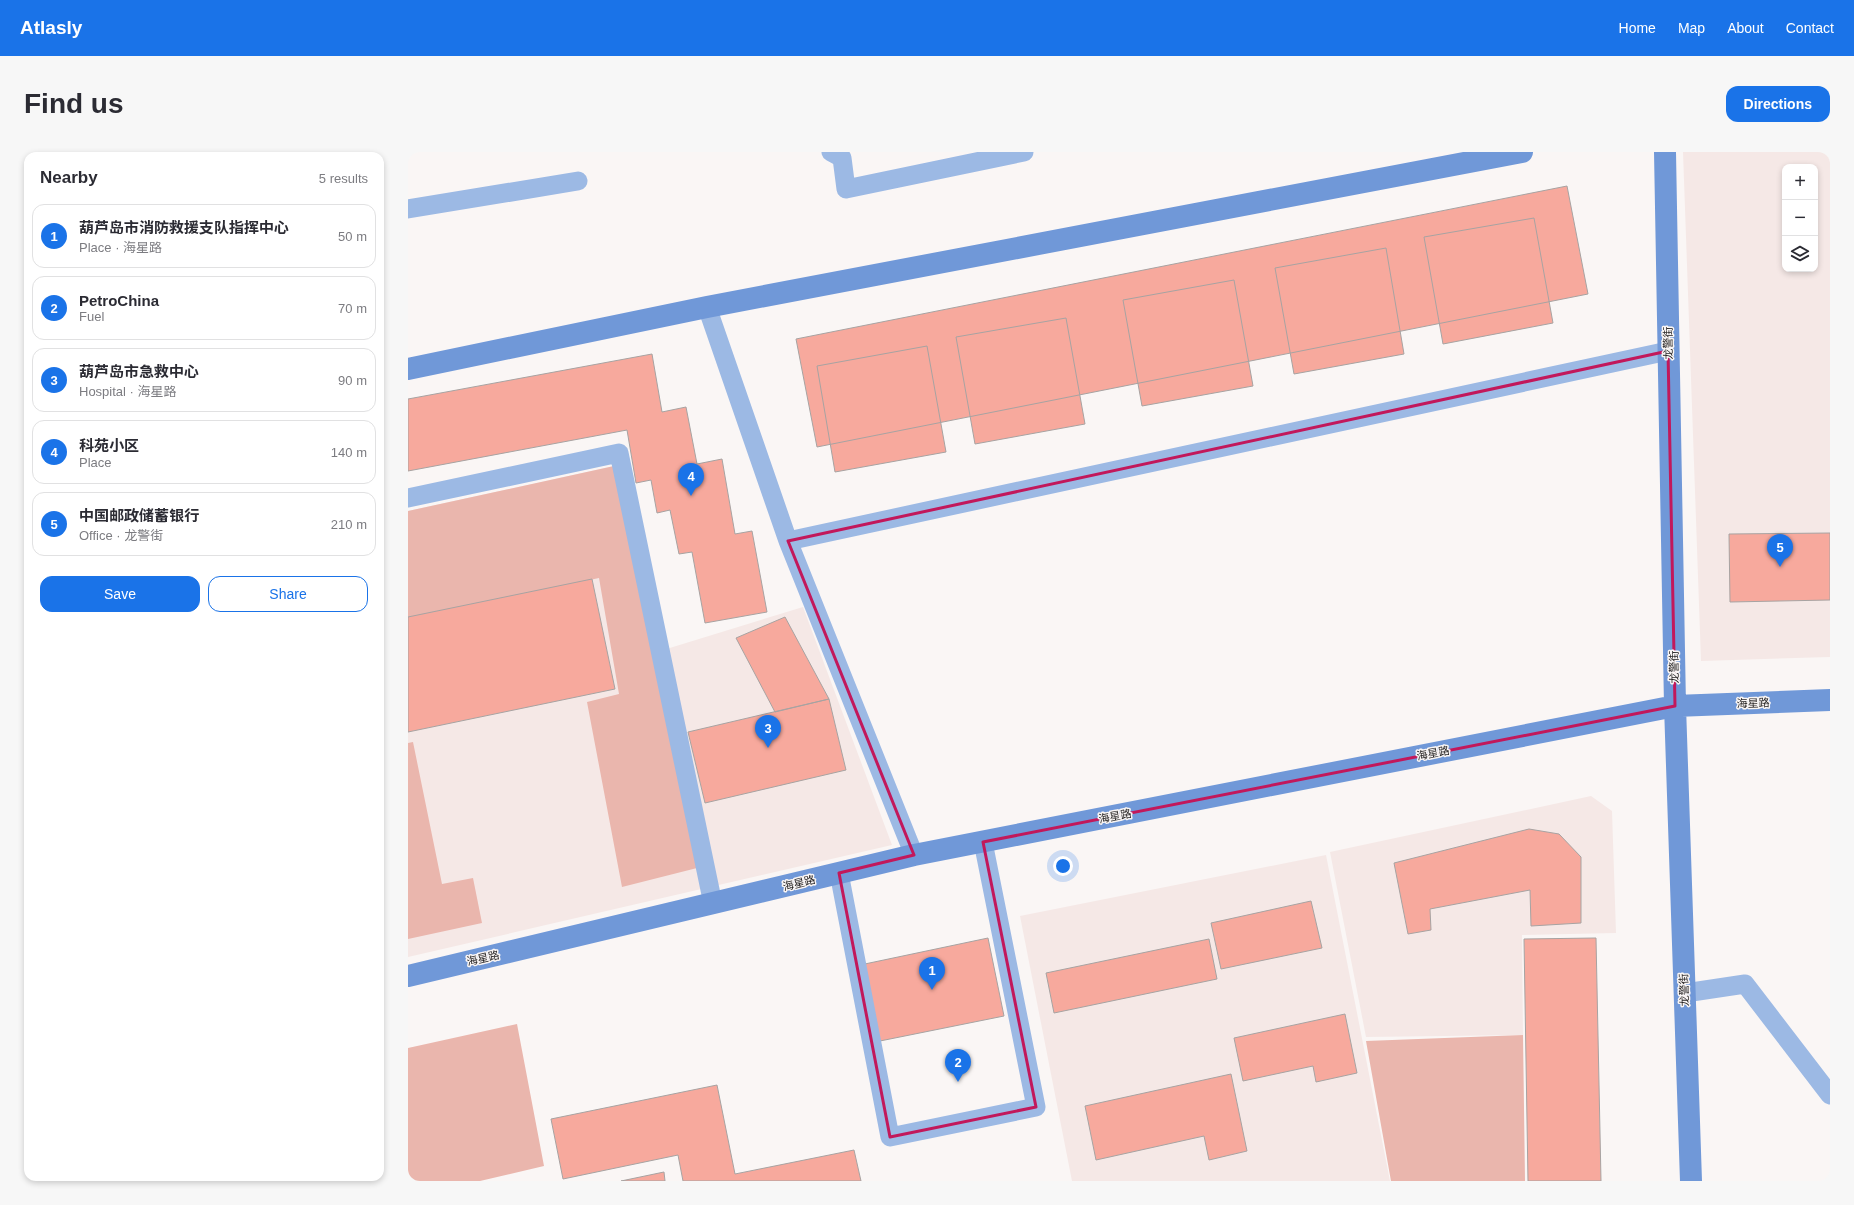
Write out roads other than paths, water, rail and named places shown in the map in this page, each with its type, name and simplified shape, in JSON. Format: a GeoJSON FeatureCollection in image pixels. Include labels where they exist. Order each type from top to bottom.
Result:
{"type":"FeatureCollection","features":[{"type":"Feature","properties":{"kind":"street"},"geometry":{"type":"LineString","coordinates":[[831,152],[842,158],[846,189],[1024,152]]}},
{"type":"Feature","properties":{"kind":"street"},"geometry":{"type":"LineString","coordinates":[[933,171],[958,152]]}},
{"type":"Feature","properties":{"kind":"street"},"geometry":{"type":"LineString","coordinates":[[408,369],[707,307],[1522,152]]}},
{"type":"Feature","properties":{"kind":"street","name":"龙警街"},"geometry":{"type":"LineString","coordinates":[[1665,152],[1675,706],[1691,1181]]}},
{"type":"Feature","properties":{"kind":"street"},"geometry":{"type":"LineString","coordinates":[[408,209],[578,181]]}},
{"type":"Feature","properties":{"kind":"street"},"geometry":{"type":"LineString","coordinates":[[707,307],[788,541],[914,855]]}},
{"type":"Feature","properties":{"kind":"street"},"geometry":{"type":"LineString","coordinates":[[788,541],[1668,351]]}},
{"type":"Feature","properties":{"kind":"street"},"geometry":{"type":"LineString","coordinates":[[408,498],[619,453],[713,904]]}},
{"type":"Feature","properties":{"kind":"street","name":"海星路"},"geometry":{"type":"LineString","coordinates":[[408,976],[914,855],[1675,706],[1830,700]]}},
{"type":"Feature","properties":{"kind":"street"},"geometry":{"type":"LineString","coordinates":[[839,873],[890,1136],[1036,1107],[983,842]]}},
{"type":"Feature","properties":{"kind":"street"},"geometry":{"type":"LineString","coordinates":[[1684,994],[1745,984],[1830,1095]]}},
{"type":"Feature","properties":{"kind":"place","name":"科苑小区"},"geometry":{"type":"Point","coordinates":[691,496]}},
{"type":"Feature","properties":{"kind":"place","name":"中国邮政储蓄银行"},"geometry":{"type":"Point","coordinates":[1780,567]}},
{"type":"Feature","properties":{"kind":"place","name":"葫芦岛市急救中心"},"geometry":{"type":"Point","coordinates":[768,748]}},
{"type":"Feature","properties":{"kind":"place","name":"葫芦岛市消防救援支队指挥中心"},"geometry":{"type":"Point","coordinates":[932,990]}},
{"type":"Feature","properties":{"kind":"place","name":"PetroChina"},"geometry":{"type":"Point","coordinates":[958,1082]}}]}
